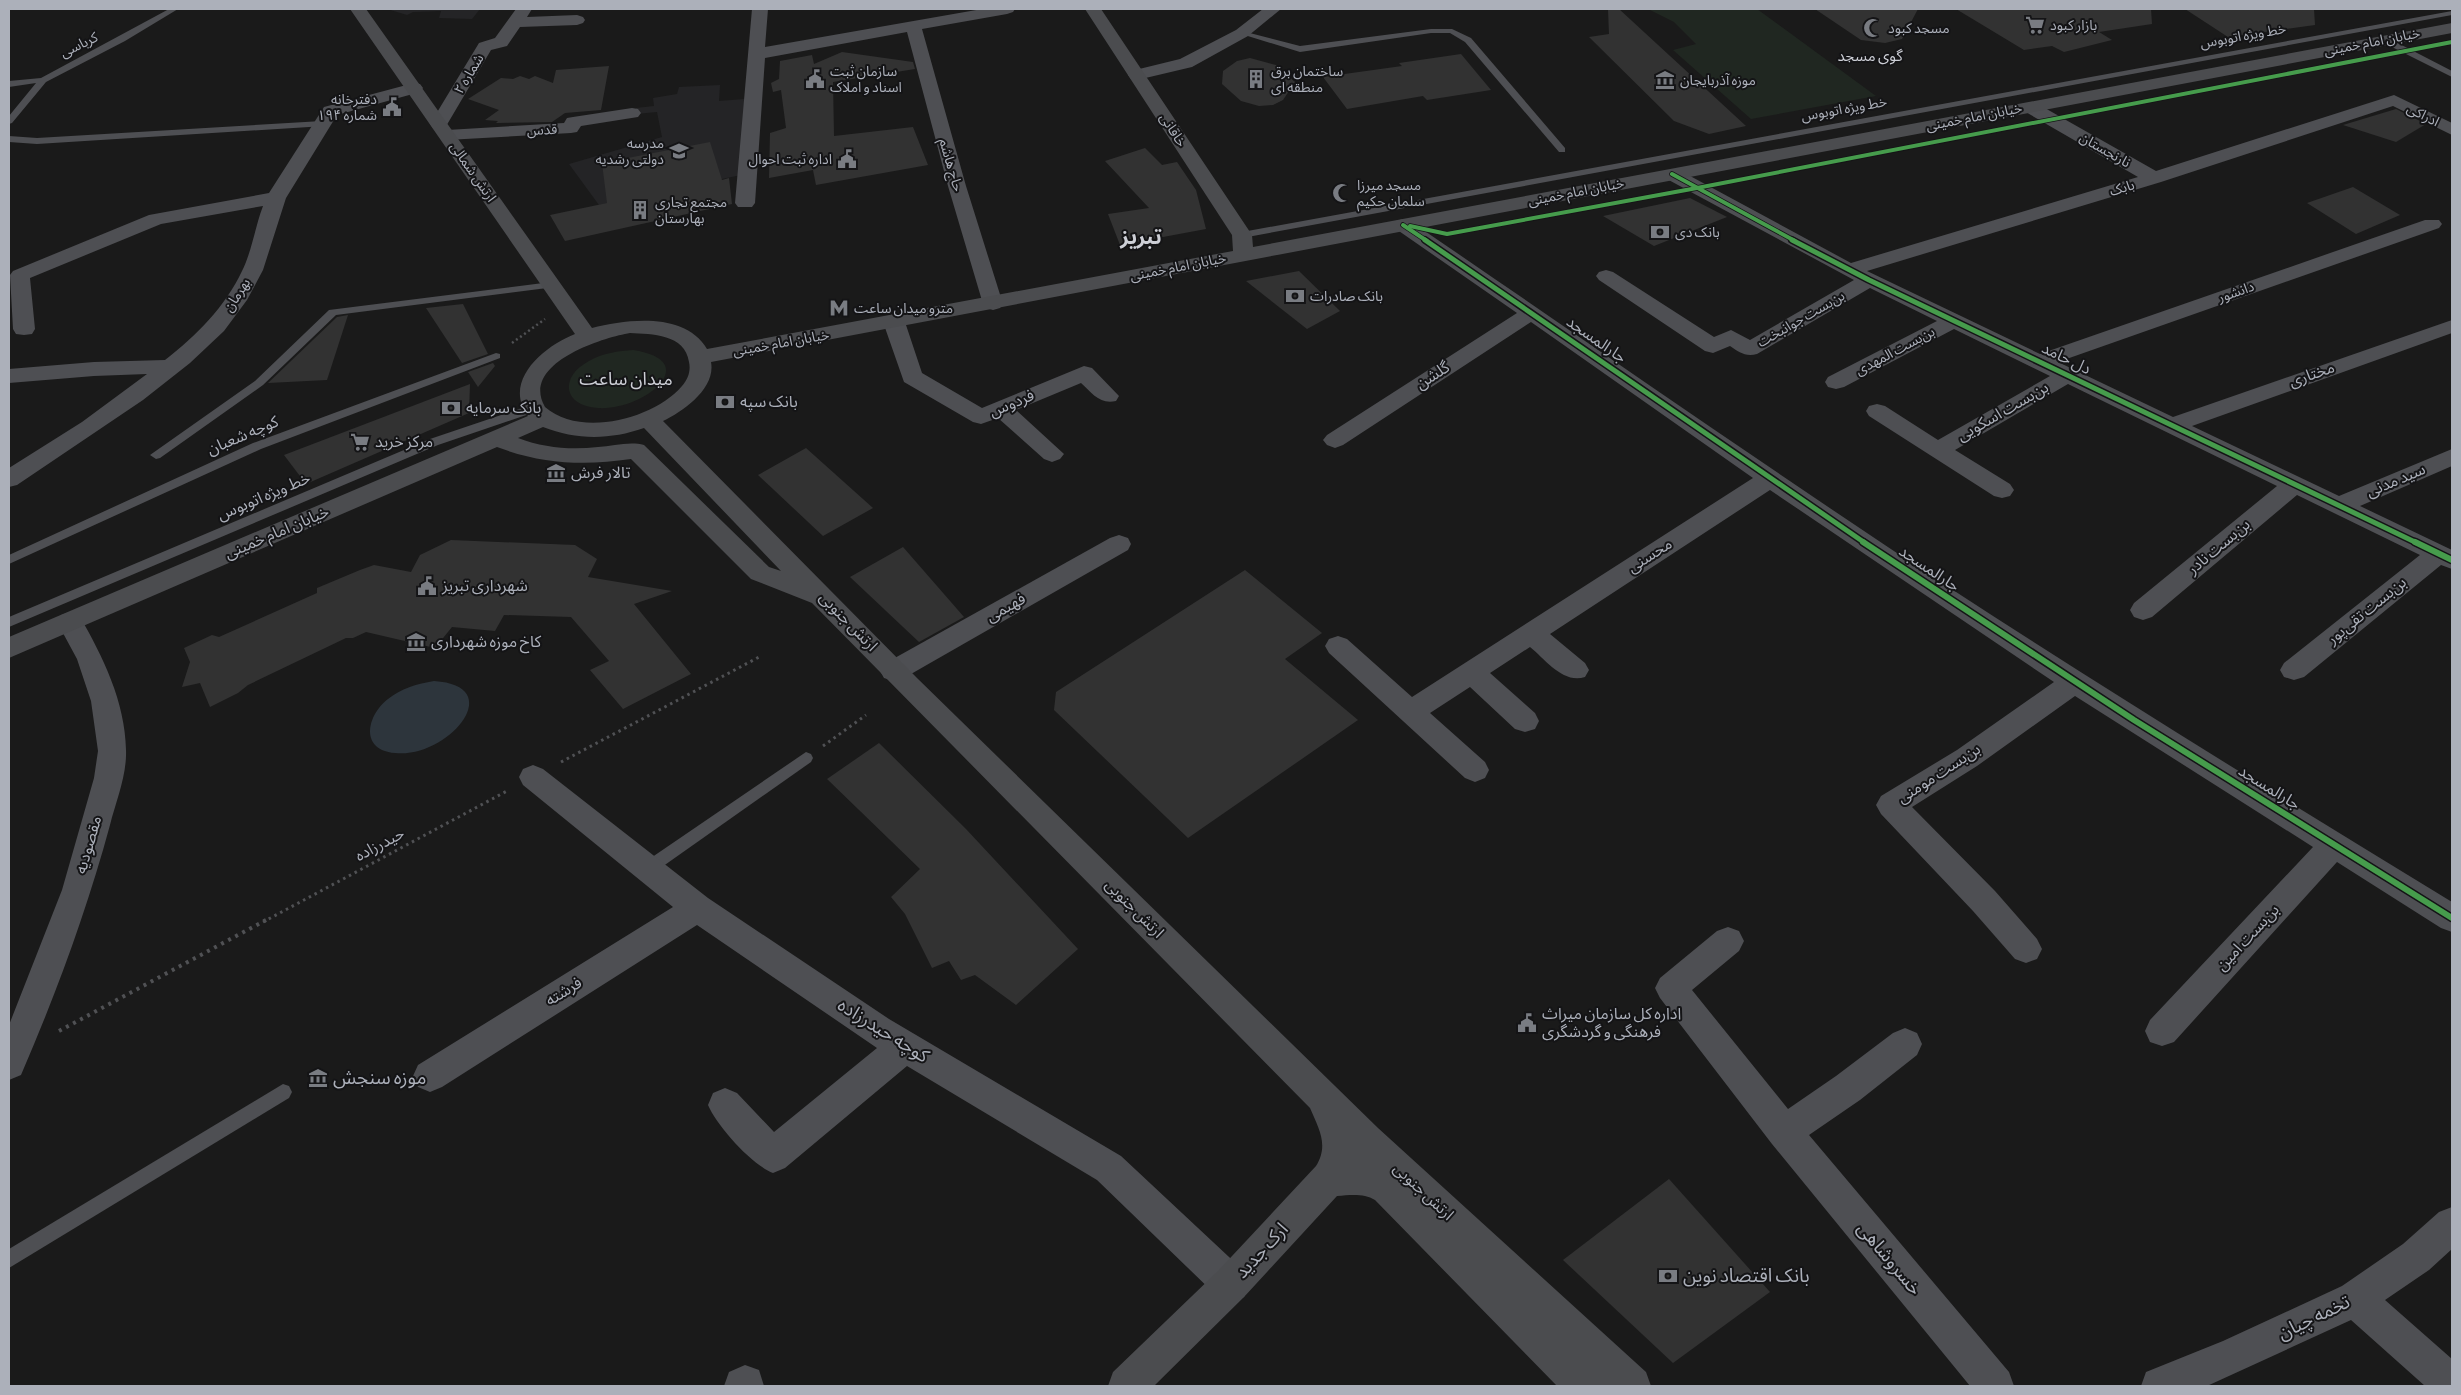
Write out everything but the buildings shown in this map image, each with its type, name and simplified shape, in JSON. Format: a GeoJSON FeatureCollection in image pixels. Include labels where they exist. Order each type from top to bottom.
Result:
{"type":"FeatureCollection","features":[{"type":"Feature","properties":{"kind":"main road","name":"ارتش شمالی"},"geometry":{"type":"LineString","coordinates":[[358,9],[587,336]]}},
{"type":"Feature","properties":{"kind":"main road","name":"خاقانی"},"geometry":{"type":"LineString","coordinates":[[1092,9],[1137,75],[1243,245]]}},
{"type":"Feature","properties":{"kind":"main road","name":"خیابان امام خمینی"},"geometry":{"type":"LineString","coordinates":[[701,357],[993,304],[1243,245],[1403,225],[2452,28]]}},
{"type":"Feature","properties":{"kind":"main road"},"geometry":{"type":"LineString","coordinates":[[630,327],[669,330],[684,337],[695,346],[701,357],[701,370],[695,384],[684,397],[648,419],[626,426],[595,430],[560,426],[539,413],[530,396],[532,383],[539,369],[551,356],[587,336],[630,327]]}},
{"type":"Feature","properties":{"kind":"main road","name":"خیابان امام خمینی"},"geometry":{"type":"LineString","coordinates":[[9,648],[496,438],[539,413]]}},
{"type":"Feature","properties":{"kind":"main road","name":"ارتش جنوبی"},"geometry":{"type":"LineString","coordinates":[[648,419],[894,671],[1366,1140],[1632,1386]]}},
{"type":"Feature","properties":{"kind":"main road"},"geometry":{"type":"LineString","coordinates":[[496,438],[524,450],[565,458],[636,450],[760,572],[826,600]]}},
{"type":"Feature","properties":{"kind":"main road","name":"ارک جدید"},"geometry":{"type":"LineString","coordinates":[[1128,1386],[1231,1284],[1329,1179],[1341,1158],[1338,1132],[1321,1095]]}},
{"type":"Feature","properties":{"kind":"main road","name":"ارتش جنوبی"},"geometry":{"type":"LineString","coordinates":[[1329,1179],[1374,1178],[1388,1187],[1584,1386]]}},
{"type":"Feature","properties":{"kind":"street"},"geometry":{"type":"LineString","coordinates":[[744,203],[760,9]]}},
{"type":"Feature","properties":{"kind":"street"},"geometry":{"type":"LineString","coordinates":[[757,54],[1007,9]]}},
{"type":"Feature","properties":{"kind":"street"},"geometry":{"type":"LineString","coordinates":[[1137,75],[1186,63],[1242,33],[1273,9]]}},
{"type":"Feature","properties":{"kind":"street"},"geometry":{"type":"LineString","coordinates":[[520,15],[577,20]]}},
{"type":"Feature","properties":{"kind":"street","name":"شماره ۲"},"geometry":{"type":"LineString","coordinates":[[443,129],[485,47],[501,42],[520,15]]}},
{"type":"Feature","properties":{"kind":"street","name":"حاج هاشم"},"geometry":{"type":"LineString","coordinates":[[912,25],[993,304]]}},
{"type":"Feature","properties":{"kind":"street","name":"بهرمان"},"geometry":{"type":"LineString","coordinates":[[9,479],[90,427],[170,368],[210,332],[237,300],[254,270],[276,198],[330,111],[414,88]]}},
{"type":"Feature","properties":{"kind":"street","name":"ادراکی"},"geometry":{"type":"LineString","coordinates":[[2394,100],[2452,130]]}},
{"type":"Feature","properties":{"kind":"street","name":"بابک"},"geometry":{"type":"LineString","coordinates":[[1849,270],[2154,178],[2394,100]]}},
{"type":"Feature","properties":{"kind":"street","name":"نارنجستان"},"geometry":{"type":"LineString","coordinates":[[2030,107],[2154,178]]}},
{"type":"Feature","properties":{"kind":"street","name":"قدس"},"geometry":{"type":"LineString","coordinates":[[443,129],[571,128],[573,122],[632,113]]}},
{"type":"Feature","properties":{"kind":"street","name":"دل حامد"},"geometry":{"type":"LineString","coordinates":[[1672,174],[1869,280],[2446,556]]}},
{"type":"Feature","properties":{"kind":"street"},"geometry":{"type":"LineString","coordinates":[[24,329],[20,275],[156,219],[276,198]]}},
{"type":"Feature","properties":{"kind":"street","name":"دانشور"},"geometry":{"type":"LineString","coordinates":[[2040,362],[2432,224]]}},
{"type":"Feature","properties":{"kind":"street","name":"جارالمسجد"},"geometry":{"type":"LineString","coordinates":[[1403,225],[1532,312],[1769,479],[2074,682],[2452,918]]}},
{"type":"Feature","properties":{"kind":"street","name":"بن‌بست جوانبخت"},"geometry":{"type":"LineString","coordinates":[[1606,276],[1713,346],[1731,337],[1749,349],[1869,280]]}},
{"type":"Feature","properties":{"kind":"street","name":"گلشن"},"geometry":{"type":"LineString","coordinates":[[1335,440],[1532,312]]}},
{"type":"Feature","properties":{"kind":"street","name":"بن‌بست المهدی"},"geometry":{"type":"LineString","coordinates":[[1836,382],[1953,321]]}},
{"type":"Feature","properties":{"kind":"street","name":"فردوس"},"geometry":{"type":"LineString","coordinates":[[894,322],[912,377],[981,417],[1084,373],[1108,396]]}},
{"type":"Feature","properties":{"kind":"street","name":"مختاری"},"geometry":{"type":"LineString","coordinates":[[2172,424],[2452,326]]}},
{"type":"Feature","properties":{"kind":"street"},"geometry":{"type":"LineString","coordinates":[[9,376],[94,368],[170,368]]}},
{"type":"Feature","properties":{"kind":"street","name":"بن‌بست اسکویی"},"geometry":{"type":"LineString","coordinates":[[1938,450],[2068,375]]}},
{"type":"Feature","properties":{"kind":"street"},"geometry":{"type":"LineString","coordinates":[[1001,409],[1052,454]]}},
{"type":"Feature","properties":{"kind":"street","name":"بن‌بست اسکویی"},"geometry":{"type":"LineString","coordinates":[[1877,411],[2002,490]]}},
{"type":"Feature","properties":{"kind":"street","name":"سید مدنی"},"geometry":{"type":"LineString","coordinates":[[2339,505],[2452,457]]}},
{"type":"Feature","properties":{"kind":"street","name":"محسنی"},"geometry":{"type":"LineString","coordinates":[[1410,712],[1769,479]]}},
{"type":"Feature","properties":{"kind":"street","name":"بن‌بست نادر"},"geometry":{"type":"LineString","coordinates":[[2143,610],[2295,484]]}},
{"type":"Feature","properties":{"kind":"street","name":"فهیمی"},"geometry":{"type":"LineString","coordinates":[[894,671],[1119,544]]}},
{"type":"Feature","properties":{"kind":"street","name":"بن‌بست تقی‌پور"},"geometry":{"type":"LineString","coordinates":[[2294,670],[2446,556]]}},
{"type":"Feature","properties":{"kind":"street","name":"مقصودیه"},"geometry":{"type":"LineString","coordinates":[[10,1060],[38,994],[76,890],[108,778],[112,751],[105,701],[90,659],[70,622]]}},
{"type":"Feature","properties":{"kind":"street"},"geometry":{"type":"LineString","coordinates":[[1531,633],[1575,670]]}},
{"type":"Feature","properties":{"kind":"street"},"geometry":{"type":"LineString","coordinates":[[1338,646],[1475,770]]}},
{"type":"Feature","properties":{"kind":"street"},"geometry":{"type":"LineString","coordinates":[[1471,672],[1525,722]]}},
{"type":"Feature","properties":{"kind":"street","name":"بن‌بست مومنی"},"geometry":{"type":"LineString","coordinates":[[2026,949],[1984,901],[1891,805],[1968,758],[2074,682]]}},
{"type":"Feature","properties":{"kind":"street","name":"کوچه حیدرزاده"},"geometry":{"type":"LineString","coordinates":[[533,777],[697,908],[905,1046],[1109,1168],[1231,1284]]}},
{"type":"Feature","properties":{"kind":"street","name":"بن‌بست امین"},"geometry":{"type":"LineString","coordinates":[[2162,1031],[2334,845]]}},
{"type":"Feature","properties":{"kind":"street","name":"فرشته"},"geometry":{"type":"LineString","coordinates":[[430,1076],[697,908]]}},
{"type":"Feature","properties":{"kind":"street","name":"خسروشاهی"},"geometry":{"type":"LineString","coordinates":[[1728,940],[1671,988],[1784,1132],[1994,1386]]}},
{"type":"Feature","properties":{"kind":"street"},"geometry":{"type":"LineString","coordinates":[[1784,1132],[1848,1088],[1905,1044]]}},
{"type":"Feature","properties":{"kind":"street"},"geometry":{"type":"LineString","coordinates":[[726,1105],[773,1156],[905,1046]]}},
{"type":"Feature","properties":{"kind":"street","name":"تخمه چیان"},"geometry":{"type":"LineString","coordinates":[[2160,1386],[2234,1356],[2355,1299],[2416,1257],[2452,1225]]}},
{"type":"Feature","properties":{"kind":"street"},"geometry":{"type":"LineString","coordinates":[[2355,1299],[2452,1384]]}},
{"type":"Feature","properties":{"kind":"lane","name":"کرباسی"},"geometry":{"type":"LineString","coordinates":[[9,121],[43,80],[55,72],[122,39],[174,9]]}},
{"type":"Feature","properties":{"kind":"lane","name":"خط ویژه اتوبوس"},"geometry":{"type":"LineString","coordinates":[[1243,245],[2452,13]]}},
{"type":"Feature","properties":{"kind":"lane"},"geometry":{"type":"LineString","coordinates":[[1242,33],[1300,49],[1431,31],[1452,31],[1468,40],[1562,150]]}},
{"type":"Feature","properties":{"kind":"lane"},"geometry":{"type":"LineString","coordinates":[[2385,40],[2452,74]]}},
{"type":"Feature","properties":{"kind":"lane"},"geometry":{"type":"LineString","coordinates":[[9,84],[43,80]]}},
{"type":"Feature","properties":{"kind":"lane"},"geometry":{"type":"LineString","coordinates":[[9,139],[37,141],[322,124]]}},
{"type":"Feature","properties":{"kind":"lane"},"geometry":{"type":"LineString","coordinates":[[156,455],[259,383],[333,312],[551,285]]}},
{"type":"Feature","properties":{"kind":"lane","name":"کوچه شعبان"},"geometry":{"type":"LineString","coordinates":[[9,560],[257,446],[496,356]]}},
{"type":"Feature","properties":{"kind":"lane","name":"خط ویژه اتوبوس"},"geometry":{"type":"LineString","coordinates":[[9,622],[434,442],[539,413]]}},
{"type":"Feature","properties":{"kind":"lane"},"geometry":{"type":"LineString","coordinates":[[647,868],[806,758]]}},
{"type":"Feature","properties":{"kind":"lane"},"geometry":{"type":"LineString","coordinates":[[9,1259],[283,1092]]}},
{"type":"Feature","properties":{"kind":"path"},"geometry":{"type":"LineString","coordinates":[[496,356],[565,304]]}},
{"type":"Feature","properties":{"kind":"path"},"geometry":{"type":"LineString","coordinates":[[806,758],[866,715]]}},
{"type":"Feature","properties":{"kind":"shaded area"},"geometry":{"type":"Polygon","coordinates":[[[387,9],[480,9],[472,19],[439,18],[441,11],[413,12],[407,15],[387,9]]]}},
{"type":"Feature","properties":{"kind":"shaded area"},"geometry":{"type":"Polygon","coordinates":[[[1648,9],[1757,9],[1876,96],[1751,119],[1673,50],[1696,44],[1674,22],[1648,9]]]}},
{"type":"Feature","properties":{"kind":"shaded area","name":"مدرسه دولتی رشدیه"},"geometry":{"type":"Polygon","coordinates":[[[720,85],[719,101],[745,99],[741,175],[599,205],[569,164],[662,137],[657,112],[636,114],[636,108],[654,106],[653,98],[677,94],[679,87],[720,85]]]}},
{"type":"Feature","properties":{"kind":"shaded area"},"geometry":{"type":"Polygon","coordinates":[[[633,350],[654,356],[664,364],[666,374],[660,384],[648,394],[633,402],[616,407],[598,408],[586,406],[572,396],[569,390],[569,382],[579,368],[600,356],[633,350]]]}},
{"type":"Feature","properties":{"kind":"shaded area"},"geometry":{"type":"Polygon","coordinates":[[[434,681],[456,686],[467,695],[469,708],[462,721],[450,734],[434,745],[415,752],[395,753],[376,746],[371,739],[371,722],[381,706],[393,695],[404,689],[434,681]]]}},
{"type":"Feature","properties":{"kind":"cycle path"},"geometry":{"type":"LineString","coordinates":[[1410,226],[1447,234],[1697,188],[2452,42]]}},
{"type":"Feature","properties":{"kind":"cycle path"},"geometry":{"type":"LineString","coordinates":[[1672,174],[1869,280],[2452,560]]}},
{"type":"Feature","properties":{"kind":"cycle path"},"geometry":{"type":"LineString","coordinates":[[1403,225],[1945,597],[2134,720],[2452,918]]}},
{"type":"Feature","properties":{"kind":"place","name":"بازار کبود"},"geometry":{"type":"Point","coordinates":[2035,25]}},
{"type":"Feature","properties":{"kind":"place","name":"مسجد کبود"},"geometry":{"type":"Point","coordinates":[1873,28]}},
{"type":"Feature","properties":{"kind":"place","name":"سازمان ثبت اسناد و املاک"},"geometry":{"type":"Point","coordinates":[815,79]}},
{"type":"Feature","properties":{"kind":"place","name":"ساختمان برق منطقه ای"},"geometry":{"type":"Point","coordinates":[1256,79]}},
{"type":"Feature","properties":{"kind":"place","name":"موزه آذربایجان"},"geometry":{"type":"Point","coordinates":[1665,80]}},
{"type":"Feature","properties":{"kind":"place","name":"دفترخانه شماره ۱۹۴"},"geometry":{"type":"Point","coordinates":[392,107]}},
{"type":"Feature","properties":{"kind":"place","name":"مدرسه دولتی رشدیه"},"geometry":{"type":"Point","coordinates":[679,151]}},
{"type":"Feature","properties":{"kind":"place","name":"اداره ثبت احوال"},"geometry":{"type":"Point","coordinates":[847,159]}},
{"type":"Feature","properties":{"kind":"place","name":"مسجد میرزا سلمان حکیم"},"geometry":{"type":"Point","coordinates":[1342,193]}},
{"type":"Feature","properties":{"kind":"place","name":"مجتمع تجاری بهارستان"},"geometry":{"type":"Point","coordinates":[640,210]}},
{"type":"Feature","properties":{"kind":"place","name":"بانک دی"},"geometry":{"type":"Point","coordinates":[1660,232]}},
{"type":"Feature","properties":{"kind":"place","name":"بانک صادرات"},"geometry":{"type":"Point","coordinates":[1295,296]}},
{"type":"Feature","properties":{"kind":"place","name":"مترو میدان ساعت"},"geometry":{"type":"Point","coordinates":[839,308]}},
{"type":"Feature","properties":{"kind":"place","name":"بانک سپه"},"geometry":{"type":"Point","coordinates":[725,402]}},
{"type":"Feature","properties":{"kind":"place","name":"بانک سرمایه"},"geometry":{"type":"Point","coordinates":[451,408]}},
{"type":"Feature","properties":{"kind":"place","name":"مرکز خرید"},"geometry":{"type":"Point","coordinates":[360,442]}},
{"type":"Feature","properties":{"kind":"place","name":"تالار فرش"},"geometry":{"type":"Point","coordinates":[556,473]}},
{"type":"Feature","properties":{"kind":"place","name":"شهرداری تبریز"},"geometry":{"type":"Point","coordinates":[427,586]}},
{"type":"Feature","properties":{"kind":"place","name":"کاخ موزه شهرداری"},"geometry":{"type":"Point","coordinates":[416,642]}},
{"type":"Feature","properties":{"kind":"place","name":"اداره کل سازمان میراث فرهنگی و گردشگری"},"geometry":{"type":"Point","coordinates":[1527,1023]}},
{"type":"Feature","properties":{"kind":"place","name":"موزه سنجش"},"geometry":{"type":"Point","coordinates":[318,1078]}},
{"type":"Feature","properties":{"kind":"place","name":"بانک اقتصاد نوین"},"geometry":{"type":"Point","coordinates":[1668,1276]}},
{"type":"Feature","properties":{"kind":"district","name":"گوی مسجد"},"geometry":{"type":"Point","coordinates":[1870,56]}},
{"type":"Feature","properties":{"kind":"district","name":"تبریز"},"geometry":{"type":"Point","coordinates":[1141,237]}},
{"type":"Feature","properties":{"kind":"district","name":"میدان ساعت"},"geometry":{"type":"Point","coordinates":[626,379]}}]}
